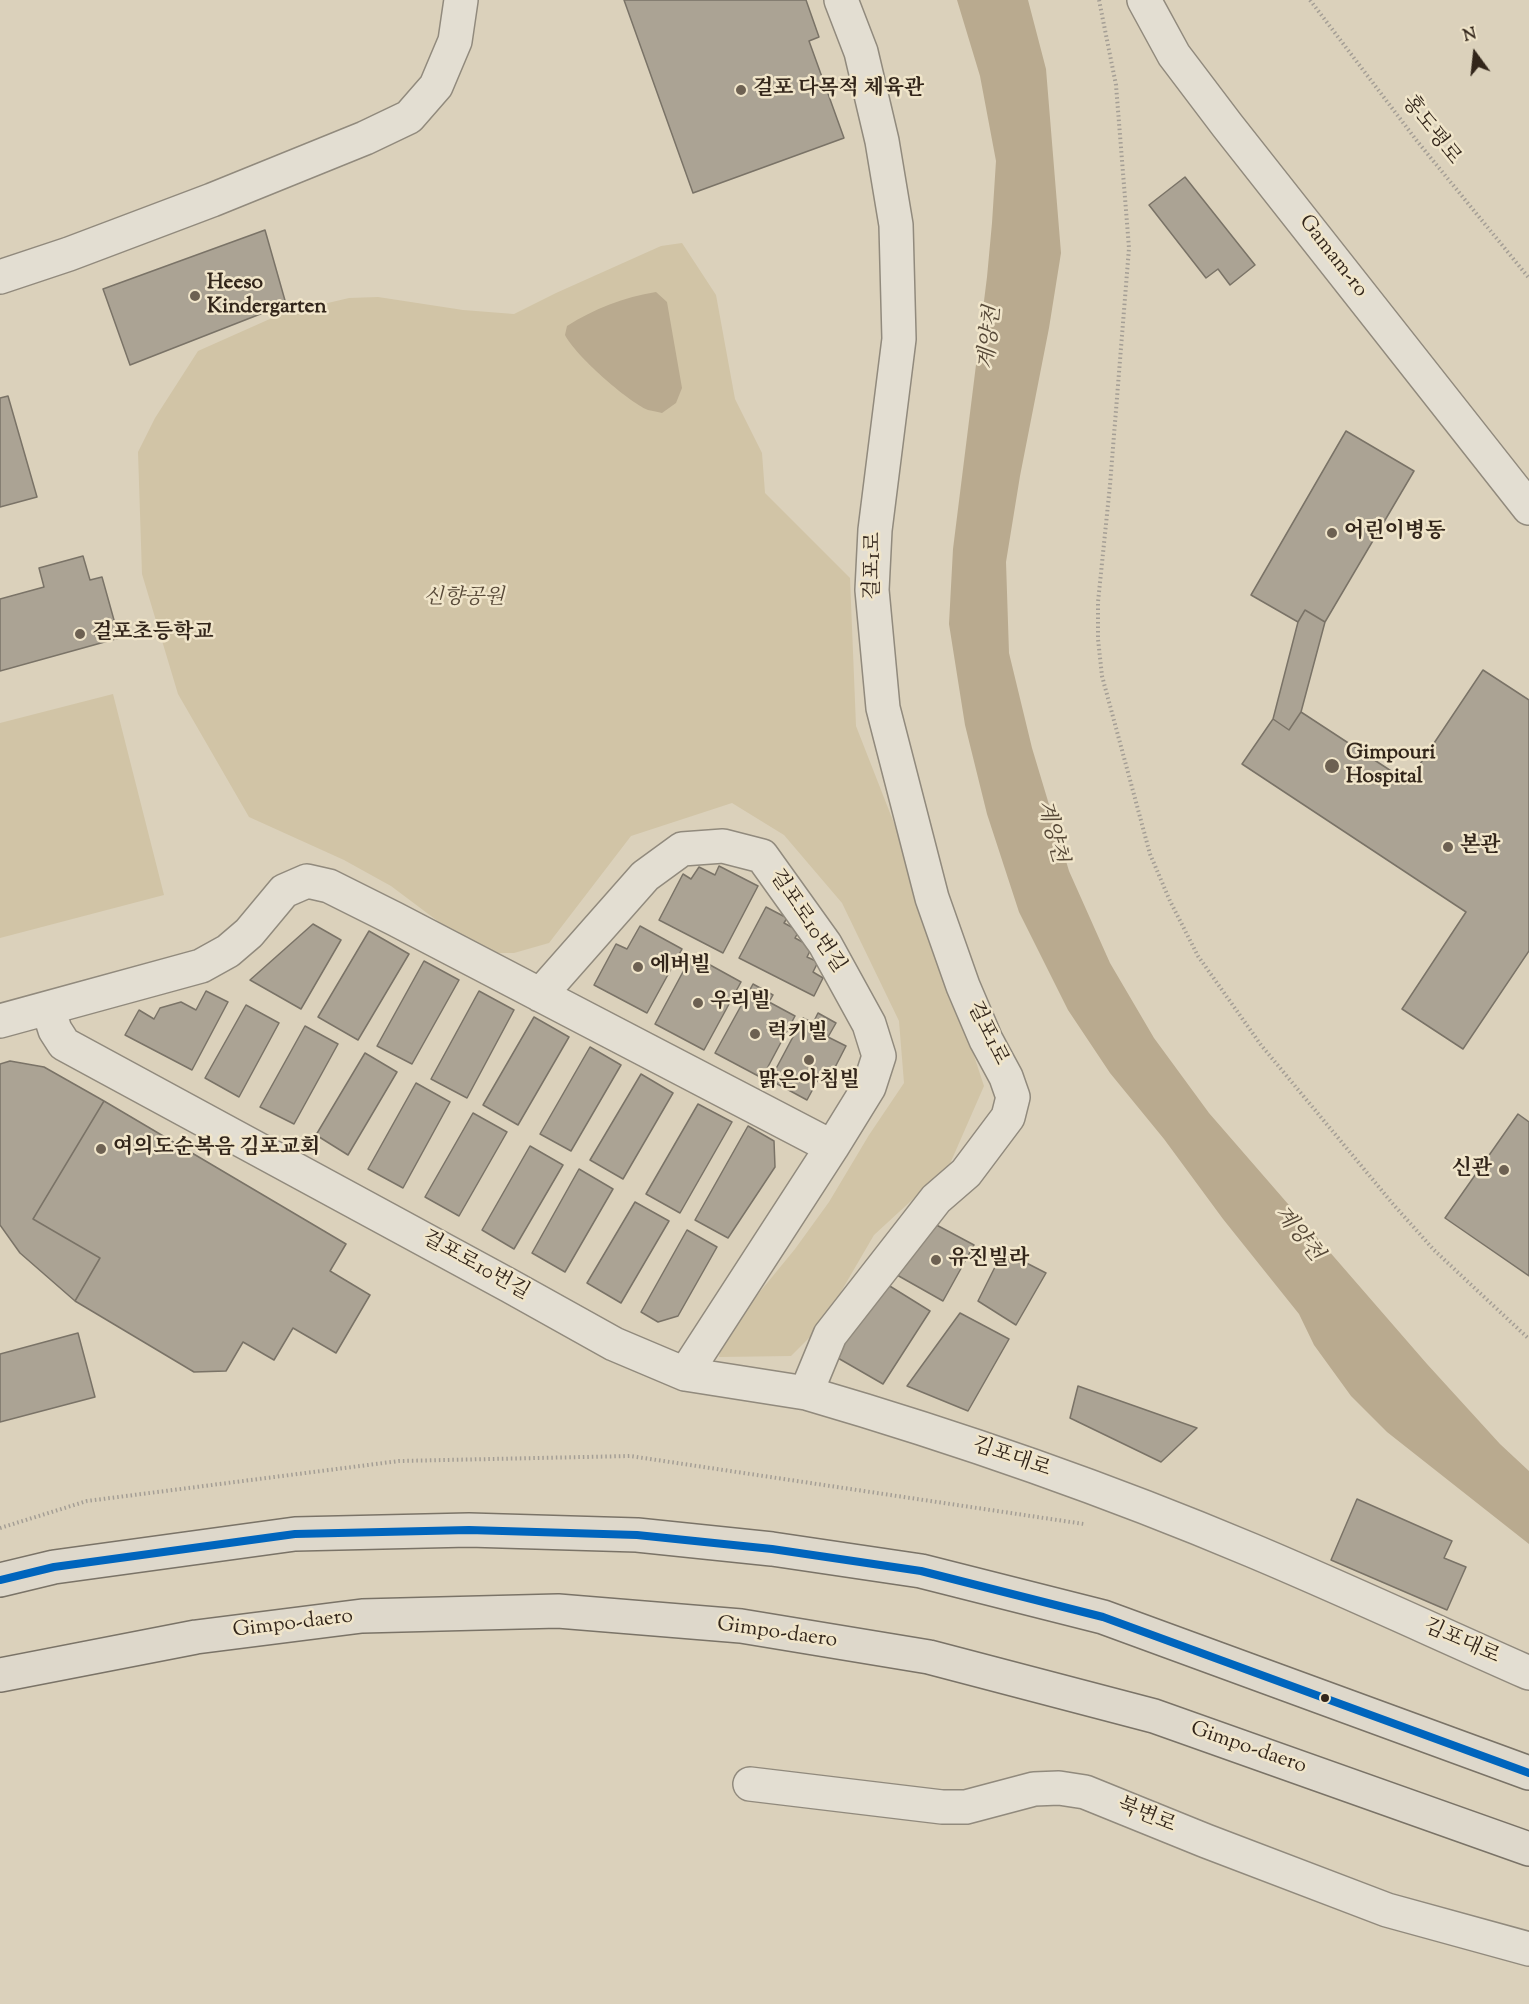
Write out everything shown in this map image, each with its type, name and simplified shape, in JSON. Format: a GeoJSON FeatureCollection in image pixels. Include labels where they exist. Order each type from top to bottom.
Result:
{"type":"FeatureCollection","features":[{"type":"Feature","properties":{"kind":"main road"},"geometry":{"type":"LineString","coordinates":[[0,1580],[54,1567],[295,1534],[469,1530],[637,1535],[772,1549],[921,1571],[1103,1617],[1529,1773]]}},
{"type":"Feature","properties":{"kind":"main road","name":"Gimpo-daero"},"geometry":{"type":"LineString","coordinates":[[0,1675],[196,1637],[362,1616],[558,1611],[741,1626],[929,1657],[1154,1716],[1529,1849]]}},
{"type":"Feature","properties":{"kind":"street"},"geometry":{"type":"LineString","coordinates":[[0,277],[69,254],[212,200],[366,138],[409,117],[436,86],[455,41],[461,0]]}},
{"type":"Feature","properties":{"kind":"street","name":"걸포1로"},"geometry":{"type":"LineString","coordinates":[[806,1393],[830,1335],[936,1199],[966,1173],[1008,1117],[1013,1097],[1006,1077],[986,1040],[963,986],[932,898],[883,708],[872,590],[875,530],[899,339],[896,225],[882,141],[861,52],[842,0]]}},
{"type":"Feature","properties":{"kind":"street","name":"Gamam-ro"},"geometry":{"type":"LineString","coordinates":[[1144,0],[1174,55],[1529,508]]}},
{"type":"Feature","properties":{"kind":"street","name":"걸포로10번길"},"geometry":{"type":"LineString","coordinates":[[48,1008],[55,1030],[64,1044],[614,1344],[685,1374],[869,1088],[879,1056],[869,1024],[825,944],[762,856],[723,846],[682,849],[645,876],[540,995]]}},
{"type":"Feature","properties":{"kind":"street"},"geometry":{"type":"LineString","coordinates":[[0,1021],[201,966],[228,951],[249,933],[284,891],[307,881],[329,886],[832,1147]]}},
{"type":"Feature","properties":{"kind":"street","name":"김포대로"},"geometry":{"type":"LineString","coordinates":[[685,1374],[806,1393],[884,1415],[1026,1463],[1251,1550],[1529,1672]]}},
{"type":"Feature","properties":{"kind":"street","name":"북변로"},"geometry":{"type":"LineString","coordinates":[[750,1784],[942,1807],[966,1807],[1034,1789],[1059,1788],[1085,1792],[1387,1910],[1529,1949]]}},
{"type":"Feature","properties":{"kind":"path"},"geometry":{"type":"LineString","coordinates":[[1099,0],[1116,85],[1129,248],[1098,602],[1098,639],[1107,699],[1150,854],[1170,901],[1198,956],[1261,1045],[1386,1196],[1434,1250],[1529,1339]]}},
{"type":"Feature","properties":{"kind":"path","name":"홍도평로"},"geometry":{"type":"LineString","coordinates":[[1310,0],[1418,141],[1529,278]]}},
{"type":"Feature","properties":{"kind":"green space","name":"신향공원"},"geometry":{"type":"Polygon","coordinates":[[[682,243],[716,295],[735,399],[762,453],[765,493],[850,578],[856,726],[915,877],[984,1086],[949,1166],[874,1235],[821,1326],[791,1356],[719,1357],[722,1338],[795,1249],[829,1202],[869,1135],[904,1083],[899,1021],[842,903],[784,835],[732,803],[631,836],[549,943],[514,953],[492,953],[467,943],[391,886],[344,860],[249,817],[178,694],[142,574],[138,452],[155,418],[198,351],[281,314],[349,298],[378,297],[463,310],[514,314],[661,246],[682,243]]]}},
{"type":"Feature","properties":{"kind":"green space"},"geometry":{"type":"Polygon","coordinates":[[[113,694],[164,895],[0,938],[0,723],[113,694]]]}},
{"type":"Feature","properties":{"kind":"water","name":"계양천"},"geometry":{"type":"Polygon","coordinates":[[[957,0],[1028,0],[1046,69],[1061,253],[1006,562],[1009,653],[1032,748],[1069,871],[1110,963],[1154,1038],[1209,1113],[1427,1364],[1500,1444],[1529,1471],[1529,1544],[1387,1432],[1351,1396],[1314,1345],[1299,1314],[1110,1073],[1068,1010],[1019,912],[987,814],[965,725],[949,624],[953,549],[987,277],[996,161],[980,76],[957,0]]]}},
{"type":"Feature","properties":{"kind":"water"},"geometry":{"type":"Polygon","coordinates":[[[656,292],[667,302],[682,388],[676,403],[662,413],[648,410],[615,388],[579,354],[565,335],[567,326],[588,314],[621,300],[656,292]]]}},
{"type":"Feature","properties":{"kind":"building","name":"걸포 다목적 체육관"},"geometry":{"type":"Polygon","coordinates":[[[624,0],[806,0],[819,37],[809,41],[844,138],[693,193],[624,0]]]}},
{"type":"Feature","properties":{"kind":"building"},"geometry":{"type":"Polygon","coordinates":[[[1185,177],[1255,265],[1230,285],[1218,269],[1206,278],[1149,205],[1185,177]]]}},
{"type":"Feature","properties":{"kind":"building","name":"Heeso Kindergarten"},"geometry":{"type":"Polygon","coordinates":[[[265,230],[286,304],[130,365],[103,289],[265,230]]]}},
{"type":"Feature","properties":{"kind":"building"},"geometry":{"type":"Polygon","coordinates":[[[8,396],[37,497],[0,507],[0,398],[8,396]]]}},
{"type":"Feature","properties":{"kind":"building","name":"어린이병동"},"geometry":{"type":"Polygon","coordinates":[[[1346,431],[1414,471],[1325,622],[1305,610],[1298,622],[1251,595],[1346,431]]]}},
{"type":"Feature","properties":{"kind":"building"},"geometry":{"type":"Polygon","coordinates":[[[83,556],[90,580],[102,577],[119,638],[0,671],[0,599],[44,587],[39,568],[83,556]]]}},
{"type":"Feature","properties":{"kind":"building"},"geometry":{"type":"Polygon","coordinates":[[[1305,610],[1325,622],[1301,712],[1289,730],[1273,719],[1298,622],[1305,610]]]}},
{"type":"Feature","properties":{"kind":"building","name":"본관"},"geometry":{"type":"Polygon","coordinates":[[[1483,670],[1529,700],[1529,951],[1463,1049],[1402,1009],[1466,912],[1242,764],[1273,719],[1289,730],[1301,712],[1408,782],[1483,670]]]}},
{"type":"Feature","properties":{"kind":"building"},"geometry":{"type":"Polygon","coordinates":[[[719,866],[758,886],[723,953],[659,920],[683,874],[691,879],[699,867],[715,875],[719,866]]]}},
{"type":"Feature","properties":{"kind":"building"},"geometry":{"type":"Polygon","coordinates":[[[766,907],[787,918],[784,923],[799,931],[795,938],[812,947],[807,957],[818,962],[813,972],[823,978],[814,996],[739,958],[766,907]]]}},
{"type":"Feature","properties":{"kind":"building"},"geometry":{"type":"Polygon","coordinates":[[[313,924],[341,940],[301,1009],[250,980],[313,924]]]}},
{"type":"Feature","properties":{"kind":"building","name":"에버빌"},"geometry":{"type":"Polygon","coordinates":[[[640,926],[682,949],[647,1013],[594,985],[616,944],[627,949],[640,926]]]}},
{"type":"Feature","properties":{"kind":"building"},"geometry":{"type":"Polygon","coordinates":[[[369,931],[409,954],[358,1040],[318,1017],[369,931]]]}},
{"type":"Feature","properties":{"kind":"building","name":"우리빌"},"geometry":{"type":"Polygon","coordinates":[[[692,955],[741,982],[704,1050],[655,1024],[692,955]]]}},
{"type":"Feature","properties":{"kind":"building"},"geometry":{"type":"Polygon","coordinates":[[[424,961],[459,980],[412,1064],[377,1046],[424,961]]]}},
{"type":"Feature","properties":{"kind":"building","name":"럭키빌"},"geometry":{"type":"Polygon","coordinates":[[[753,984],[773,995],[769,1002],[795,1016],[762,1078],[715,1053],[753,984]]]}},
{"type":"Feature","properties":{"kind":"building"},"geometry":{"type":"Polygon","coordinates":[[[206,991],[228,1002],[192,1070],[125,1035],[139,1010],[154,1019],[160,1008],[181,1002],[196,1010],[206,991]]]}},
{"type":"Feature","properties":{"kind":"building"},"geometry":{"type":"Polygon","coordinates":[[[479,991],[514,1010],[467,1098],[431,1079],[479,991]]]}},
{"type":"Feature","properties":{"kind":"building"},"geometry":{"type":"Polygon","coordinates":[[[246,1005],[279,1023],[239,1097],[205,1078],[246,1005]]]}},
{"type":"Feature","properties":{"kind":"building","name":"맑은아침빌"},"geometry":{"type":"Polygon","coordinates":[[[818,1013],[836,1023],[828,1037],[846,1046],[829,1079],[821,1074],[807,1100],[770,1080],[803,1018],[813,1023],[818,1013]]]}},
{"type":"Feature","properties":{"kind":"building"},"geometry":{"type":"Polygon","coordinates":[[[534,1017],[569,1037],[518,1125],[483,1105],[534,1017]]]}},
{"type":"Feature","properties":{"kind":"building"},"geometry":{"type":"Polygon","coordinates":[[[305,1026],[338,1044],[294,1124],[260,1107],[305,1026]]]}},
{"type":"Feature","properties":{"kind":"building"},"geometry":{"type":"Polygon","coordinates":[[[590,1047],[621,1065],[571,1151],[540,1134],[590,1047]]]}},
{"type":"Feature","properties":{"kind":"building"},"geometry":{"type":"Polygon","coordinates":[[[365,1053],[397,1072],[348,1155],[316,1135],[365,1053]]]}},
{"type":"Feature","properties":{"kind":"building"},"geometry":{"type":"Polygon","coordinates":[[[10,1061],[44,1067],[104,1101],[33,1219],[100,1258],[75,1301],[20,1253],[0,1225],[0,1064],[10,1061]]]}},
{"type":"Feature","properties":{"kind":"building"},"geometry":{"type":"Polygon","coordinates":[[[641,1074],[673,1093],[623,1179],[590,1160],[641,1074]]]}},
{"type":"Feature","properties":{"kind":"building"},"geometry":{"type":"Polygon","coordinates":[[[416,1083],[450,1102],[403,1188],[368,1169],[416,1083]]]}},
{"type":"Feature","properties":{"kind":"building"},"geometry":{"type":"Polygon","coordinates":[[[104,1101],[346,1244],[330,1271],[370,1295],[336,1353],[293,1328],[274,1360],[243,1342],[226,1371],[194,1372],[75,1301],[100,1258],[33,1219],[104,1101]]]}},
{"type":"Feature","properties":{"kind":"building"},"geometry":{"type":"Polygon","coordinates":[[[698,1104],[732,1122],[680,1213],[646,1194],[698,1104]]]}},
{"type":"Feature","properties":{"kind":"building"},"geometry":{"type":"Polygon","coordinates":[[[473,1113],[507,1132],[459,1216],[425,1197],[473,1113]]]}},
{"type":"Feature","properties":{"kind":"building","name":"신관"},"geometry":{"type":"Polygon","coordinates":[[[1518,1114],[1529,1122],[1529,1276],[1445,1218],[1518,1114]]]}},
{"type":"Feature","properties":{"kind":"building"},"geometry":{"type":"Polygon","coordinates":[[[748,1126],[774,1141],[775,1167],[728,1238],[695,1220],[748,1126]]]}},
{"type":"Feature","properties":{"kind":"building"},"geometry":{"type":"Polygon","coordinates":[[[530,1146],[563,1165],[514,1249],[482,1230],[530,1146]]]}},
{"type":"Feature","properties":{"kind":"building"},"geometry":{"type":"Polygon","coordinates":[[[579,1169],[613,1189],[565,1272],[532,1253],[579,1169]]]}},
{"type":"Feature","properties":{"kind":"building"},"geometry":{"type":"Polygon","coordinates":[[[635,1202],[669,1221],[621,1303],[587,1283],[635,1202]]]}},
{"type":"Feature","properties":{"kind":"building","name":"유진빌라"},"geometry":{"type":"Polygon","coordinates":[[[929,1221],[974,1245],[943,1301],[897,1275],[929,1221]]]}},
{"type":"Feature","properties":{"kind":"building"},"geometry":{"type":"Polygon","coordinates":[[[687,1230],[717,1247],[678,1316],[658,1322],[641,1312],[687,1230]]]}},
{"type":"Feature","properties":{"kind":"building"},"geometry":{"type":"Polygon","coordinates":[[[1003,1251],[1046,1273],[1016,1325],[978,1301],[1003,1251]]]}},
{"type":"Feature","properties":{"kind":"building"},"geometry":{"type":"Polygon","coordinates":[[[880,1280],[930,1311],[883,1384],[831,1354],[880,1280]]]}},
{"type":"Feature","properties":{"kind":"building"},"geometry":{"type":"Polygon","coordinates":[[[960,1313],[1009,1339],[968,1411],[907,1386],[960,1313]]]}},
{"type":"Feature","properties":{"kind":"building"},"geometry":{"type":"Polygon","coordinates":[[[78,1333],[95,1397],[0,1422],[0,1354],[78,1333]]]}},
{"type":"Feature","properties":{"kind":"building"},"geometry":{"type":"Polygon","coordinates":[[[1078,1386],[1197,1428],[1161,1462],[1070,1418],[1078,1386]]]}},
{"type":"Feature","properties":{"kind":"building"},"geometry":{"type":"Polygon","coordinates":[[[1357,1499],[1452,1541],[1444,1558],[1466,1567],[1447,1610],[1331,1560],[1357,1499]]]}},
{"type":"Feature","properties":{"kind":"transit line"},"geometry":{"type":"LineString","coordinates":[[0,1580],[54,1567],[295,1534],[469,1530],[637,1535],[772,1549],[921,1571],[1103,1617],[1529,1773]]}},
{"type":"Feature","properties":{"kind":"place","name":"걸포 다목적 체육관"},"geometry":{"type":"Point","coordinates":[741,90]}},
{"type":"Feature","properties":{"kind":"place","name":"Heeso Kindergarten"},"geometry":{"type":"Point","coordinates":[195,296]}},
{"type":"Feature","properties":{"kind":"place","name":"어린이병동"},"geometry":{"type":"Point","coordinates":[1332,533]}},
{"type":"Feature","properties":{"kind":"place","name":"걸포초등학교"},"geometry":{"type":"Point","coordinates":[80,634]}},
{"type":"Feature","properties":{"kind":"place","name":"Gimpouri Hospital"},"geometry":{"type":"Point","coordinates":[1332,766]}},
{"type":"Feature","properties":{"kind":"place","name":"본관"},"geometry":{"type":"Point","coordinates":[1448,847]}},
{"type":"Feature","properties":{"kind":"place","name":"에버빌"},"geometry":{"type":"Point","coordinates":[638,967]}},
{"type":"Feature","properties":{"kind":"place","name":"우리빌"},"geometry":{"type":"Point","coordinates":[698,1003]}},
{"type":"Feature","properties":{"kind":"place","name":"럭키빌"},"geometry":{"type":"Point","coordinates":[755,1034]}},
{"type":"Feature","properties":{"kind":"place","name":"맑은아침빌"},"geometry":{"type":"Point","coordinates":[809,1060]}},
{"type":"Feature","properties":{"kind":"place","name":"여의도순복음 김포교회"},"geometry":{"type":"Point","coordinates":[101,1149]}},
{"type":"Feature","properties":{"kind":"place","name":"신관"},"geometry":{"type":"Point","coordinates":[1504,1170]}},
{"type":"Feature","properties":{"kind":"place","name":"유진빌라"},"geometry":{"type":"Point","coordinates":[936,1260]}}]}
